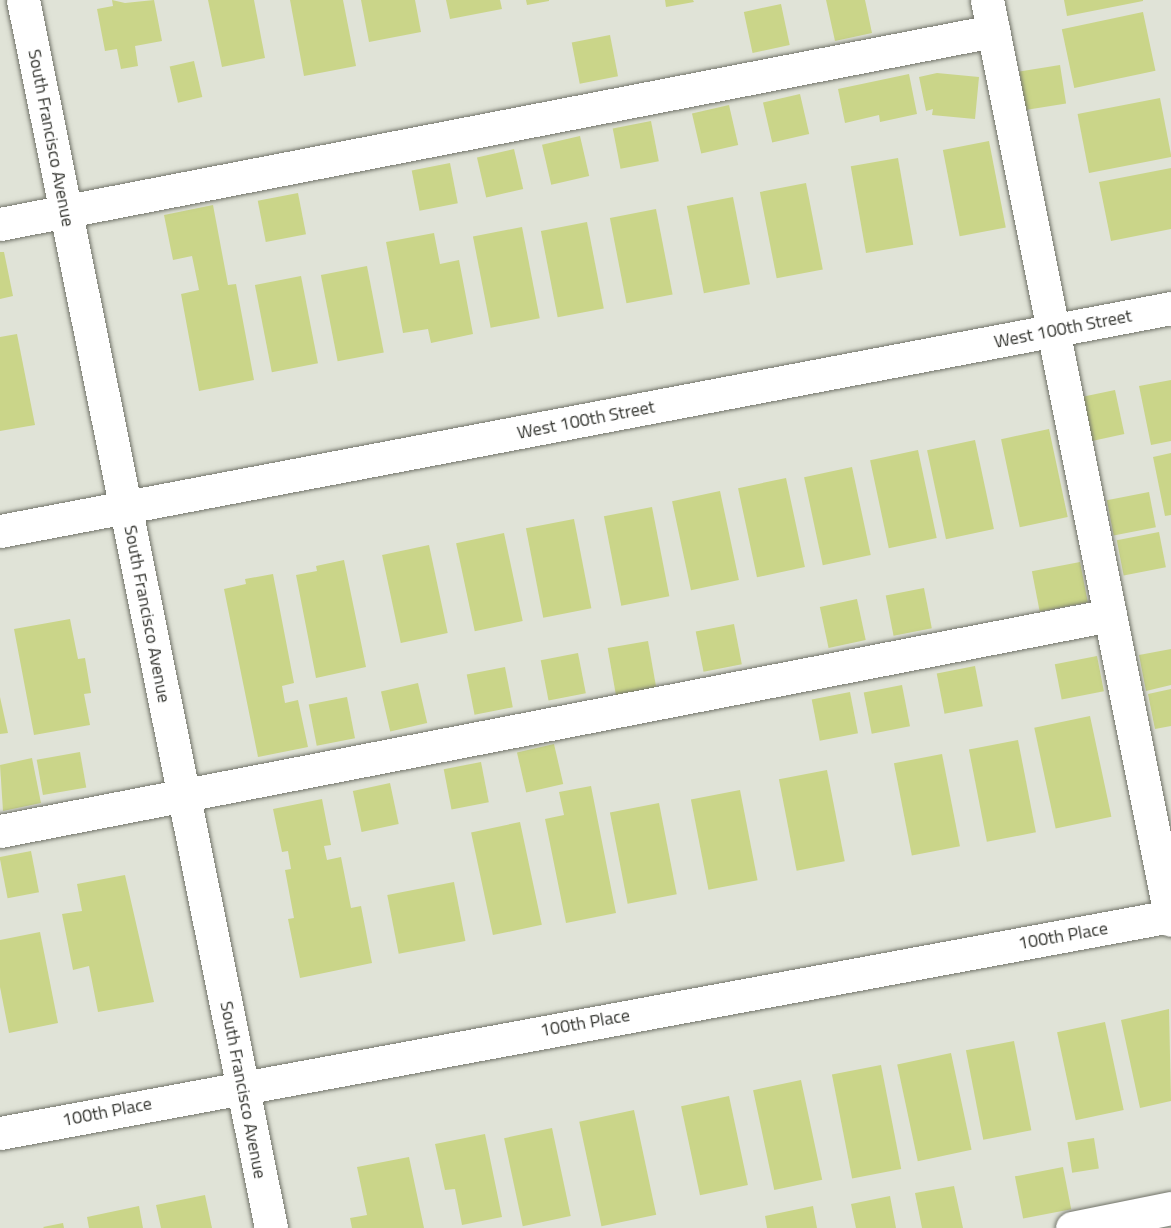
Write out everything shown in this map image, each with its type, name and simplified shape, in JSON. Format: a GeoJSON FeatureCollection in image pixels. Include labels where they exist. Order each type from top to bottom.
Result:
{"type":"FeatureCollection","features":[{"type":"Feature","properties":{"kind":"street","name":"South Francisco Avenue"},"geometry":{"type":"LineString","coordinates":[[23,0],[271,1228]]}},
{"type":"Feature","properties":{"kind":"street"},"geometry":{"type":"LineString","coordinates":[[0,224],[990,15],[1171,918]]}},
{"type":"Feature","properties":{"kind":"street","name":"West 100th Street"},"geometry":{"type":"LineString","coordinates":[[0,531],[1171,308]]}},
{"type":"Feature","properties":{"kind":"street"},"geometry":{"type":"LineString","coordinates":[[0,831],[1110,615]]}},
{"type":"Feature","properties":{"kind":"street","name":"100th Place"},"geometry":{"type":"LineString","coordinates":[[0,1133],[242,1086],[1171,918]]}},
{"type":"Feature","properties":{"kind":"street"},"geometry":{"type":"LineString","coordinates":[[1072,1228],[1171,1208]]}},
{"type":"Feature","properties":{"kind":"building"},"geometry":{"type":"Polygon","coordinates":[[[112,0],[125,3],[154,0],[162,41],[135,46],[138,66],[121,69],[117,49],[105,51],[97,9],[113,6],[112,0]]]}},
{"type":"Feature","properties":{"kind":"building"},"geometry":{"type":"Polygon","coordinates":[[[208,0],[254,0],[265,58],[222,67],[208,0]]]}},
{"type":"Feature","properties":{"kind":"building"},"geometry":{"type":"Polygon","coordinates":[[[290,0],[343,0],[356,66],[304,76],[290,0]]]}},
{"type":"Feature","properties":{"kind":"building"},"geometry":{"type":"Polygon","coordinates":[[[361,0],[415,0],[421,32],[369,42],[361,0]]]}},
{"type":"Feature","properties":{"kind":"building"},"geometry":{"type":"Polygon","coordinates":[[[446,0],[500,0],[502,9],[450,19],[446,0]]]}},
{"type":"Feature","properties":{"kind":"building"},"geometry":{"type":"Polygon","coordinates":[[[526,0],[549,0],[549,1],[527,5],[526,0]]]}},
{"type":"Feature","properties":{"kind":"building"},"geometry":{"type":"Polygon","coordinates":[[[665,0],[693,0],[694,2],[666,7],[665,0]]]}},
{"type":"Feature","properties":{"kind":"building"},"geometry":{"type":"Polygon","coordinates":[[[826,0],[865,0],[872,33],[835,41],[826,0]]]}},
{"type":"Feature","properties":{"kind":"building"},"geometry":{"type":"Polygon","coordinates":[[[1064,0],[1143,0],[1143,1],[1067,16],[1064,0]]]}},
{"type":"Feature","properties":{"kind":"building"},"geometry":{"type":"Polygon","coordinates":[[[781,4],[790,45],[753,53],[744,12],[781,4]]]}},
{"type":"Feature","properties":{"kind":"building"},"geometry":{"type":"Polygon","coordinates":[[[1143,12],[1155,71],[1074,88],[1062,29],[1143,12]]]}},
{"type":"Feature","properties":{"kind":"building"},"geometry":{"type":"Polygon","coordinates":[[[610,35],[618,76],[580,84],[572,42],[610,35]]]}},
{"type":"Feature","properties":{"kind":"building"},"geometry":{"type":"Polygon","coordinates":[[[194,61],[202,97],[178,103],[170,67],[194,61]]]}},
{"type":"Feature","properties":{"kind":"building"},"geometry":{"type":"Polygon","coordinates":[[[1060,65],[1066,104],[1026,110],[1020,71],[1060,65]]]}},
{"type":"Feature","properties":{"kind":"building"},"geometry":{"type":"Polygon","coordinates":[[[937,73],[979,77],[975,119],[932,115],[933,109],[926,111],[919,77],[937,73]]]}},
{"type":"Feature","properties":{"kind":"building"},"geometry":{"type":"Polygon","coordinates":[[[909,74],[917,114],[880,122],[879,115],[845,123],[838,89],[909,74]]]}},
{"type":"Feature","properties":{"kind":"building"},"geometry":{"type":"Polygon","coordinates":[[[800,94],[809,134],[772,142],[763,103],[800,94]]]}},
{"type":"Feature","properties":{"kind":"building"},"geometry":{"type":"Polygon","coordinates":[[[1160,98],[1171,157],[1089,173],[1078,114],[1160,98]]]}},
{"type":"Feature","properties":{"kind":"building"},"geometry":{"type":"Polygon","coordinates":[[[729,105],[738,145],[701,153],[692,114],[729,105]]]}},
{"type":"Feature","properties":{"kind":"building"},"geometry":{"type":"Polygon","coordinates":[[[651,121],[659,161],[621,169],[613,128],[651,121]]]}},
{"type":"Feature","properties":{"kind":"building"},"geometry":{"type":"Polygon","coordinates":[[[580,136],[589,176],[551,185],[542,145],[580,136]]]}},
{"type":"Feature","properties":{"kind":"building"},"geometry":{"type":"Polygon","coordinates":[[[989,141],[1006,227],[960,236],[943,150],[989,141]]]}},
{"type":"Feature","properties":{"kind":"building"},"geometry":{"type":"Polygon","coordinates":[[[514,149],[523,189],[486,197],[477,158],[514,149]]]}},
{"type":"Feature","properties":{"kind":"building"},"geometry":{"type":"Polygon","coordinates":[[[898,158],[913,245],[866,253],[851,166],[898,158]]]}},
{"type":"Feature","properties":{"kind":"building"},"geometry":{"type":"Polygon","coordinates":[[[450,163],[458,203],[420,211],[412,170],[450,163]]]}},
{"type":"Feature","properties":{"kind":"building"},"geometry":{"type":"Polygon","coordinates":[[[1171,168],[1171,229],[1111,241],[1099,182],[1171,168]]]}},
{"type":"Feature","properties":{"kind":"building"},"geometry":{"type":"Polygon","coordinates":[[[806,183],[823,269],[777,278],[760,192],[806,183]]]}},
{"type":"Feature","properties":{"kind":"building"},"geometry":{"type":"Polygon","coordinates":[[[298,193],[306,234],[266,242],[258,201],[298,193]]]}},
{"type":"Feature","properties":{"kind":"building"},"geometry":{"type":"Polygon","coordinates":[[[733,197],[750,284],[704,293],[687,206],[733,197]]]}},
{"type":"Feature","properties":{"kind":"building"},"geometry":{"type":"Polygon","coordinates":[[[213,205],[228,285],[236,284],[254,380],[199,391],[181,294],[199,290],[192,256],[173,260],[164,215],[213,205]]]}},
{"type":"Feature","properties":{"kind":"building"},"geometry":{"type":"Polygon","coordinates":[[[656,209],[673,294],[626,303],[610,218],[656,209]]]}},
{"type":"Feature","properties":{"kind":"building"},"geometry":{"type":"Polygon","coordinates":[[[587,222],[604,308],[558,317],[541,231],[587,222]]]}},
{"type":"Feature","properties":{"kind":"building"},"geometry":{"type":"Polygon","coordinates":[[[522,227],[540,318],[491,328],[473,237],[522,227]]]}},
{"type":"Feature","properties":{"kind":"building"},"geometry":{"type":"Polygon","coordinates":[[[434,233],[440,264],[459,260],[473,334],[431,343],[428,329],[403,333],[386,242],[434,233]]]}},
{"type":"Feature","properties":{"kind":"building"},"geometry":{"type":"Polygon","coordinates":[[[0,252],[4,252],[13,296],[0,299],[0,252]]]}},
{"type":"Feature","properties":{"kind":"building"},"geometry":{"type":"Polygon","coordinates":[[[367,266],[384,352],[338,361],[321,275],[367,266]]]}},
{"type":"Feature","properties":{"kind":"building"},"geometry":{"type":"Polygon","coordinates":[[[301,276],[318,363],[272,372],[255,285],[301,276]]]}},
{"type":"Feature","properties":{"kind":"building"},"geometry":{"type":"Polygon","coordinates":[[[17,334],[35,425],[0,431],[0,337],[17,334]]]}},
{"type":"Feature","properties":{"kind":"building"},"geometry":{"type":"Polygon","coordinates":[[[1171,380],[1171,441],[1151,445],[1139,386],[1171,380]]]}},
{"type":"Feature","properties":{"kind":"building"},"geometry":{"type":"Polygon","coordinates":[[[1115,390],[1124,434],[1092,441],[1083,397],[1115,390]]]}},
{"type":"Feature","properties":{"kind":"building"},"geometry":{"type":"Polygon","coordinates":[[[1049,429],[1068,517],[1020,527],[1001,439],[1049,429]]]}},
{"type":"Feature","properties":{"kind":"building"},"geometry":{"type":"Polygon","coordinates":[[[975,440],[994,529],[946,539],[927,450],[975,440]]]}},
{"type":"Feature","properties":{"kind":"building"},"geometry":{"type":"Polygon","coordinates":[[[918,450],[937,538],[889,548],[870,460],[918,450]]]}},
{"type":"Feature","properties":{"kind":"building"},"geometry":{"type":"Polygon","coordinates":[[[1171,453],[1171,515],[1165,516],[1153,457],[1171,453]]]}},
{"type":"Feature","properties":{"kind":"building"},"geometry":{"type":"Polygon","coordinates":[[[852,467],[871,555],[823,565],[804,477],[852,467]]]}},
{"type":"Feature","properties":{"kind":"building"},"geometry":{"type":"Polygon","coordinates":[[[786,478],[805,567],[757,577],[738,488],[786,478]]]}},
{"type":"Feature","properties":{"kind":"building"},"geometry":{"type":"Polygon","coordinates":[[[720,491],[739,580],[691,590],[672,501],[720,491]]]}},
{"type":"Feature","properties":{"kind":"building"},"geometry":{"type":"Polygon","coordinates":[[[1149,492],[1156,527],[1114,536],[1107,500],[1149,492]]]}},
{"type":"Feature","properties":{"kind":"building"},"geometry":{"type":"Polygon","coordinates":[[[652,507],[669,596],[621,606],[604,516],[652,507]]]}},
{"type":"Feature","properties":{"kind":"building"},"geometry":{"type":"Polygon","coordinates":[[[574,519],[591,608],[543,618],[526,528],[574,519]]]}},
{"type":"Feature","properties":{"kind":"building"},"geometry":{"type":"Polygon","coordinates":[[[1159,532],[1166,567],[1124,576],[1117,540],[1159,532]]]}},
{"type":"Feature","properties":{"kind":"building"},"geometry":{"type":"Polygon","coordinates":[[[504,533],[523,621],[475,631],[456,543],[504,533]]]}},
{"type":"Feature","properties":{"kind":"building"},"geometry":{"type":"Polygon","coordinates":[[[429,545],[448,633],[401,643],[382,555],[429,545]]]}},
{"type":"Feature","properties":{"kind":"building"},"geometry":{"type":"Polygon","coordinates":[[[344,560],[366,667],[316,678],[296,575],[317,571],[316,566],[344,560]]]}},
{"type":"Feature","properties":{"kind":"building"},"geometry":{"type":"Polygon","coordinates":[[[1080,562],[1088,602],[1040,612],[1032,571],[1080,562]]]}},
{"type":"Feature","properties":{"kind":"building"},"geometry":{"type":"Polygon","coordinates":[[[273,574],[294,683],[282,686],[285,703],[298,700],[308,747],[258,757],[224,589],[246,584],[245,579],[273,574]]]}},
{"type":"Feature","properties":{"kind":"building"},"geometry":{"type":"Polygon","coordinates":[[[924,588],[932,628],[894,636],[886,595],[924,588]]]}},
{"type":"Feature","properties":{"kind":"building"},"geometry":{"type":"Polygon","coordinates":[[[857,599],[866,640],[829,648],[820,607],[857,599]]]}},
{"type":"Feature","properties":{"kind":"building"},"geometry":{"type":"Polygon","coordinates":[[[70,619],[78,659],[85,658],[91,693],[84,694],[90,725],[34,735],[14,629],[70,619]]]}},
{"type":"Feature","properties":{"kind":"building"},"geometry":{"type":"Polygon","coordinates":[[[734,624],[742,664],[704,672],[696,631],[734,624]]]}},
{"type":"Feature","properties":{"kind":"building"},"geometry":{"type":"Polygon","coordinates":[[[648,641],[657,690],[616,697],[608,648],[648,641]]]}},
{"type":"Feature","properties":{"kind":"building"},"geometry":{"type":"Polygon","coordinates":[[[1171,649],[1171,685],[1146,691],[1139,655],[1171,649]]]}},
{"type":"Feature","properties":{"kind":"building"},"geometry":{"type":"Polygon","coordinates":[[[578,653],[586,693],[549,700],[541,660],[578,653]]]}},
{"type":"Feature","properties":{"kind":"building"},"geometry":{"type":"Polygon","coordinates":[[[1097,656],[1104,691],[1062,700],[1055,664],[1097,656]]]}},
{"type":"Feature","properties":{"kind":"building"},"geometry":{"type":"Polygon","coordinates":[[[975,666],[983,706],[945,714],[937,673],[975,666]]]}},
{"type":"Feature","properties":{"kind":"building"},"geometry":{"type":"Polygon","coordinates":[[[505,667],[513,707],[475,715],[467,674],[505,667]]]}},
{"type":"Feature","properties":{"kind":"building"},"geometry":{"type":"Polygon","coordinates":[[[418,683],[427,723],[390,731],[381,692],[418,683]]]}},
{"type":"Feature","properties":{"kind":"building"},"geometry":{"type":"Polygon","coordinates":[[[902,685],[910,726],[872,734],[864,692],[902,685]]]}},
{"type":"Feature","properties":{"kind":"building"},"geometry":{"type":"Polygon","coordinates":[[[1171,689],[1171,726],[1155,729],[1148,694],[1171,689]]]}},
{"type":"Feature","properties":{"kind":"building"},"geometry":{"type":"Polygon","coordinates":[[[850,692],[858,733],[820,741],[812,699],[850,692]]]}},
{"type":"Feature","properties":{"kind":"building"},"geometry":{"type":"Polygon","coordinates":[[[0,697],[8,733],[0,734],[0,697]]]}},
{"type":"Feature","properties":{"kind":"building"},"geometry":{"type":"Polygon","coordinates":[[[347,697],[355,738],[317,746],[309,704],[347,697]]]}},
{"type":"Feature","properties":{"kind":"building"},"geometry":{"type":"Polygon","coordinates":[[[1090,716],[1111,817],[1056,829],[1034,728],[1090,716]]]}},
{"type":"Feature","properties":{"kind":"building"},"geometry":{"type":"Polygon","coordinates":[[[1018,740],[1036,832],[987,842],[969,750],[1018,740]]]}},
{"type":"Feature","properties":{"kind":"building"},"geometry":{"type":"Polygon","coordinates":[[[554,744],[563,784],[526,792],[517,753],[554,744]]]}},
{"type":"Feature","properties":{"kind":"building"},"geometry":{"type":"Polygon","coordinates":[[[80,752],[86,787],[43,795],[37,760],[80,752]]]}},
{"type":"Feature","properties":{"kind":"building"},"geometry":{"type":"Polygon","coordinates":[[[942,754],[960,846],[912,856],[894,763],[942,754]]]}},
{"type":"Feature","properties":{"kind":"building"},"geometry":{"type":"Polygon","coordinates":[[[32,758],[41,803],[3,811],[0,765],[32,758]]]}},
{"type":"Feature","properties":{"kind":"building"},"geometry":{"type":"Polygon","coordinates":[[[481,762],[489,802],[452,809],[444,769],[481,762]]]}},
{"type":"Feature","properties":{"kind":"building"},"geometry":{"type":"Polygon","coordinates":[[[827,770],[845,861],[797,871],[779,779],[827,770]]]}},
{"type":"Feature","properties":{"kind":"building"},"geometry":{"type":"Polygon","coordinates":[[[390,783],[399,824],[362,832],[353,791],[390,783]]]}},
{"type":"Feature","properties":{"kind":"building"},"geometry":{"type":"Polygon","coordinates":[[[591,786],[616,913],[566,923],[545,819],[564,815],[559,792],[591,786]]]}},
{"type":"Feature","properties":{"kind":"building"},"geometry":{"type":"Polygon","coordinates":[[[740,790],[758,880],[708,890],[691,800],[740,790]]]}},
{"type":"Feature","properties":{"kind":"building"},"geometry":{"type":"Polygon","coordinates":[[[322,799],[331,845],[324,846],[327,860],[341,857],[351,908],[361,906],[372,963],[300,978],[288,919],[294,918],[285,870],[291,869],[288,851],[282,852],[273,809],[322,799]]]}},
{"type":"Feature","properties":{"kind":"building"},"geometry":{"type":"Polygon","coordinates":[[[659,803],[677,894],[628,904],[610,813],[659,803]]]}},
{"type":"Feature","properties":{"kind":"building"},"geometry":{"type":"Polygon","coordinates":[[[520,822],[542,925],[493,935],[471,832],[520,822]]]}},
{"type":"Feature","properties":{"kind":"building"},"geometry":{"type":"Polygon","coordinates":[[[31,851],[39,892],[8,898],[0,857],[31,851]]]}},
{"type":"Feature","properties":{"kind":"building"},"geometry":{"type":"Polygon","coordinates":[[[125,875],[154,1002],[98,1012],[89,966],[73,970],[62,914],[82,911],[77,884],[125,875]]]}},
{"type":"Feature","properties":{"kind":"building"},"geometry":{"type":"Polygon","coordinates":[[[454,882],[465,941],[399,954],[387,895],[454,882]]]}},
{"type":"Feature","properties":{"kind":"building"},"geometry":{"type":"Polygon","coordinates":[[[40,932],[58,1023],[9,1033],[0,987],[0,940],[40,932]]]}},
{"type":"Feature","properties":{"kind":"building"},"geometry":{"type":"Polygon","coordinates":[[[1169,1009],[1171,1101],[1140,1108],[1121,1020],[1169,1009]]]}},
{"type":"Feature","properties":{"kind":"building"},"geometry":{"type":"Polygon","coordinates":[[[1105,1022],[1124,1110],[1076,1120],[1057,1032],[1105,1022]]]}},
{"type":"Feature","properties":{"kind":"building"},"geometry":{"type":"Polygon","coordinates":[[[1014,1041],[1031,1130],[983,1140],[966,1050],[1014,1041]]]}},
{"type":"Feature","properties":{"kind":"building"},"geometry":{"type":"Polygon","coordinates":[[[951,1053],[972,1150],[918,1161],[897,1064],[951,1053]]]}},
{"type":"Feature","properties":{"kind":"building"},"geometry":{"type":"Polygon","coordinates":[[[881,1065],[901,1169],[852,1179],[832,1075],[881,1065]]]}},
{"type":"Feature","properties":{"kind":"building"},"geometry":{"type":"Polygon","coordinates":[[[801,1080],[822,1180],[774,1190],[753,1090],[801,1080]]]}},
{"type":"Feature","properties":{"kind":"building"},"geometry":{"type":"Polygon","coordinates":[[[729,1096],[748,1185],[700,1195],[681,1106],[729,1096]]]}},
{"type":"Feature","properties":{"kind":"building"},"geometry":{"type":"Polygon","coordinates":[[[634,1110],[656,1215],[601,1226],[579,1122],[634,1110]]]}},
{"type":"Feature","properties":{"kind":"building"},"geometry":{"type":"Polygon","coordinates":[[[552,1128],[571,1216],[523,1226],[504,1138],[552,1128]]]}},
{"type":"Feature","properties":{"kind":"building"},"geometry":{"type":"Polygon","coordinates":[[[485,1134],[502,1217],[462,1225],[455,1189],[445,1190],[435,1144],[485,1134]]]}},
{"type":"Feature","properties":{"kind":"building"},"geometry":{"type":"Polygon","coordinates":[[[1094,1138],[1099,1169],[1072,1173],[1067,1142],[1094,1138]]]}},
{"type":"Feature","properties":{"kind":"building"},"geometry":{"type":"Polygon","coordinates":[[[409,1157],[424,1228],[352,1228],[350,1218],[367,1215],[357,1167],[409,1157]]]}},
{"type":"Feature","properties":{"kind":"building"},"geometry":{"type":"Polygon","coordinates":[[[1063,1167],[1071,1209],[1023,1219],[1015,1176],[1063,1167]]]}},
{"type":"Feature","properties":{"kind":"building"},"geometry":{"type":"Polygon","coordinates":[[[954,1186],[963,1228],[922,1228],[915,1193],[954,1186]]]}},
{"type":"Feature","properties":{"kind":"building"},"geometry":{"type":"Polygon","coordinates":[[[205,1195],[212,1228],[161,1228],[156,1205],[205,1195]]]}},
{"type":"Feature","properties":{"kind":"building"},"geometry":{"type":"Polygon","coordinates":[[[890,1196],[896,1228],[856,1228],[851,1204],[890,1196]]]}},
{"type":"Feature","properties":{"kind":"building"},"geometry":{"type":"Polygon","coordinates":[[[139,1206],[143,1228],[89,1228],[87,1217],[139,1206]]]}},
{"type":"Feature","properties":{"kind":"building"},"geometry":{"type":"Polygon","coordinates":[[[813,1206],[817,1228],[767,1228],[765,1216],[813,1206]]]}},
{"type":"Feature","properties":{"kind":"building"},"geometry":{"type":"Polygon","coordinates":[[[63,1223],[64,1228],[43,1227],[63,1223]]]}}]}
